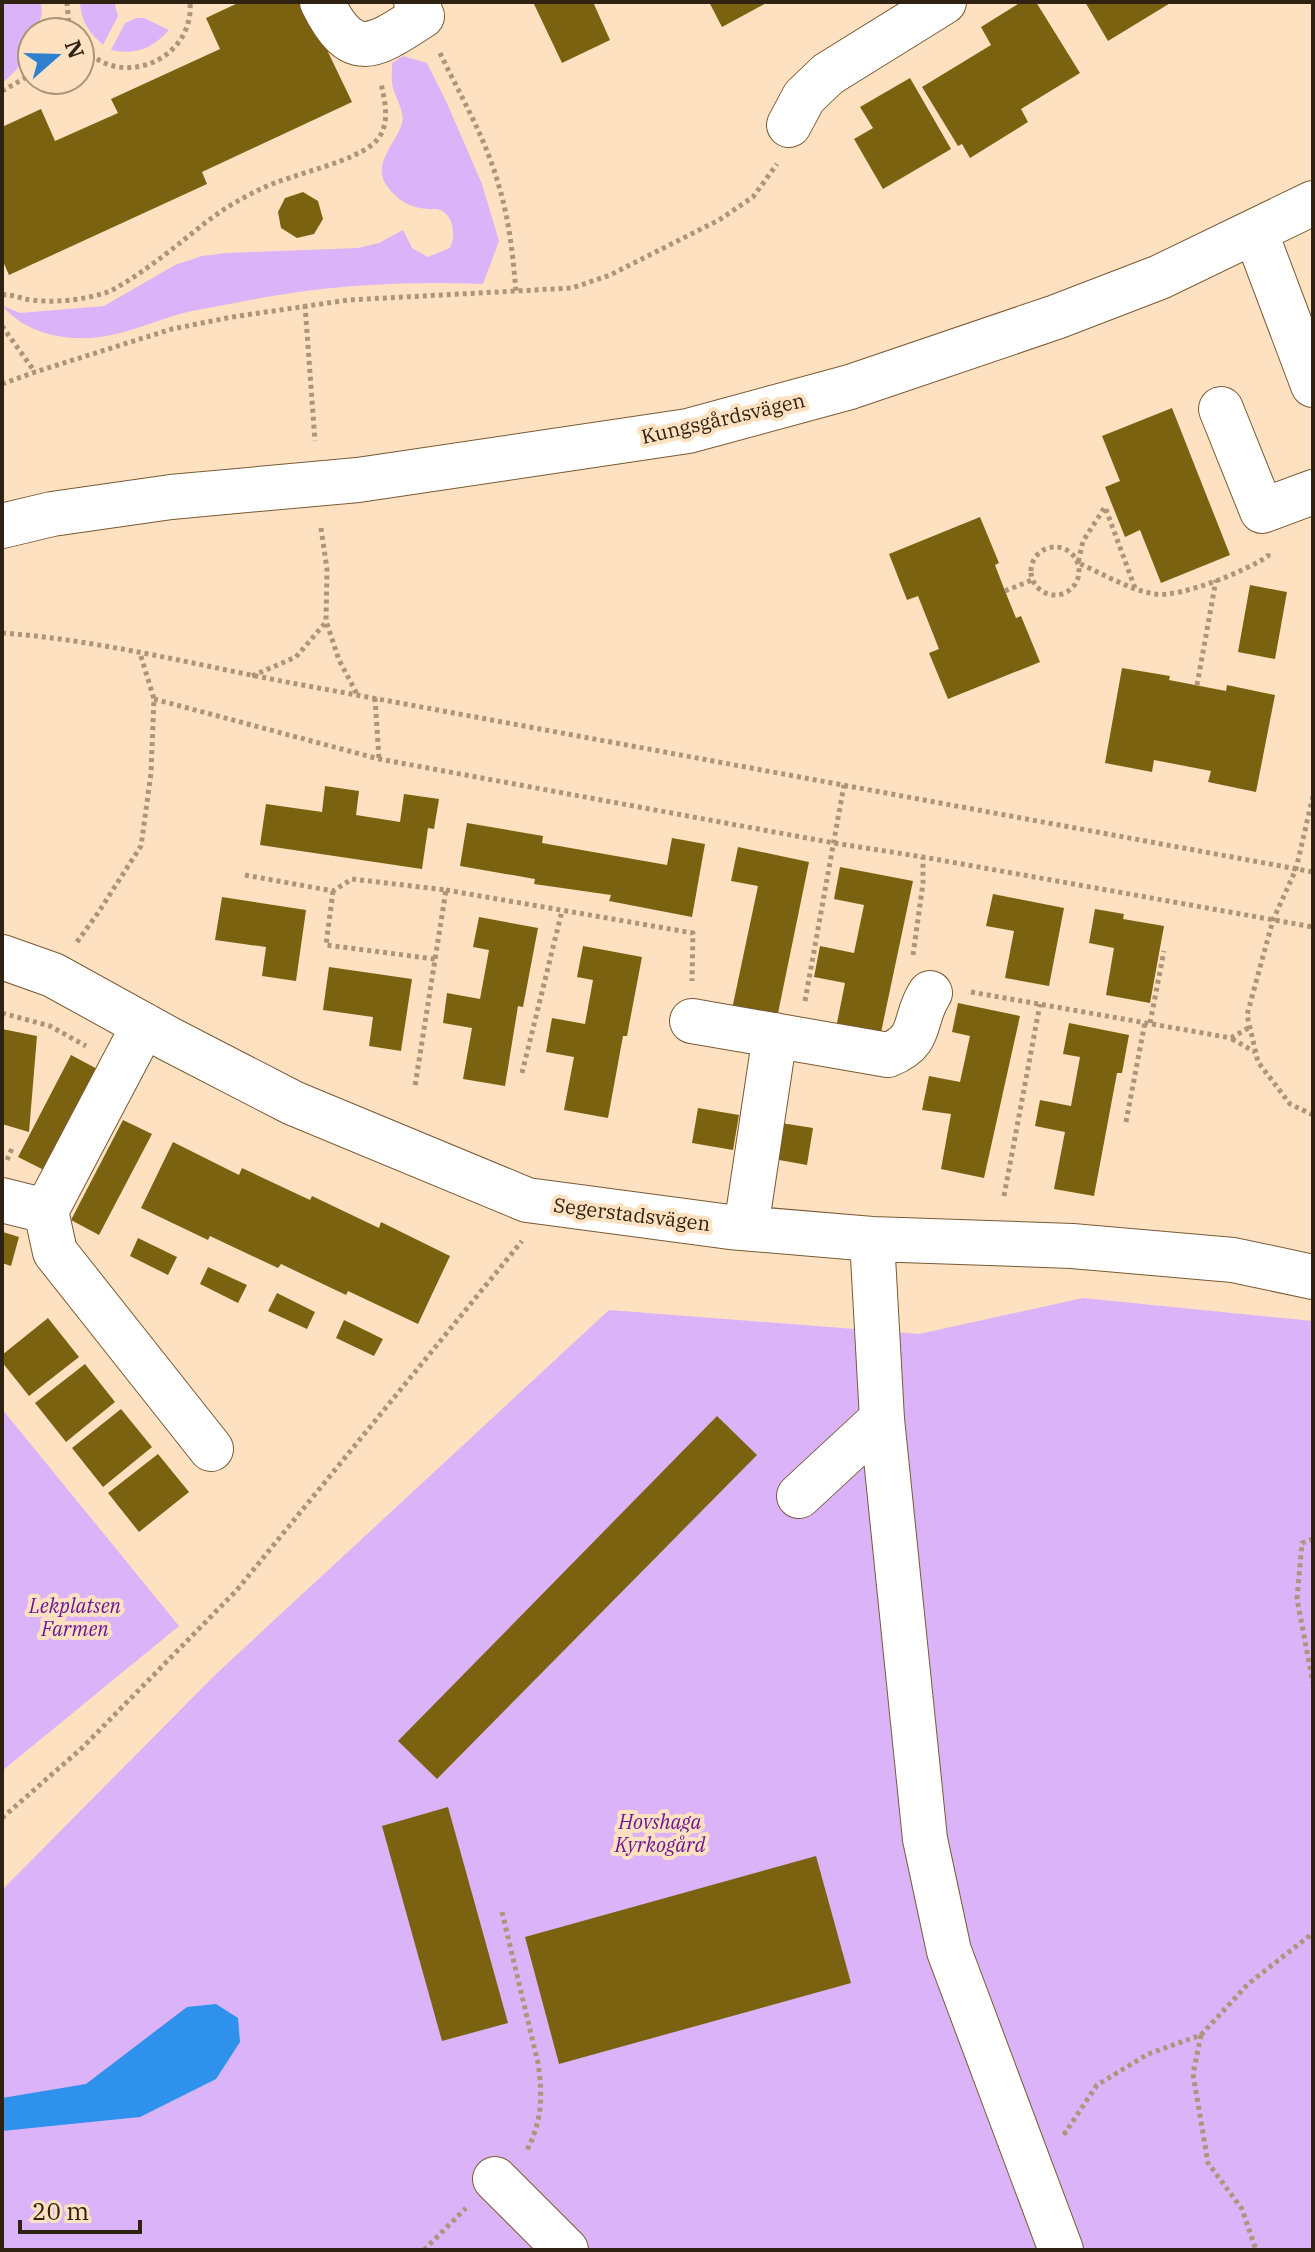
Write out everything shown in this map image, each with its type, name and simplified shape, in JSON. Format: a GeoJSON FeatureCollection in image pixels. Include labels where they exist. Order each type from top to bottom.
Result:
{"type":"FeatureCollection","features":[{"type":"Feature","properties":{"kind":"street"},"geometry":{"type":"LineString","coordinates":[[322,2],[331,21],[344,37],[355,44],[388,37],[419,9]]}},
{"type":"Feature","properties":{"kind":"street"},"geometry":{"type":"LineString","coordinates":[[789,125],[804,97],[828,74],[944,2]]}},
{"type":"Feature","properties":{"kind":"street","name":"Kungsgårdsvägen"},"geometry":{"type":"LineString","coordinates":[[2,526],[52,514],[171,497],[358,480],[688,431],[850,387],[1056,317],[1160,277],[1313,203]]}},
{"type":"Feature","properties":{"kind":"street"},"geometry":{"type":"LineString","coordinates":[[1255,231],[1313,385]]}},
{"type":"Feature","properties":{"kind":"street"},"geometry":{"type":"LineString","coordinates":[[1221,409],[1262,511],[1313,492]]}},
{"type":"Feature","properties":{"kind":"street","name":"Kungsgårdsvägen"},"geometry":{"type":"LineString","coordinates":[[2,505],[52,514]]}},
{"type":"Feature","properties":{"kind":"street","name":"Segerstadsvägen"},"geometry":{"type":"LineString","coordinates":[[2,957],[53,975],[293,1103],[527,1200],[746,1228],[872,1239],[1072,1246],[1233,1260],[1313,1277]]}},
{"type":"Feature","properties":{"kind":"street"},"geometry":{"type":"LineString","coordinates":[[692,1021],[888,1055],[901,1050],[912,1040],[922,1005],[930,993]]}},
{"type":"Feature","properties":{"kind":"street"},"geometry":{"type":"LineString","coordinates":[[144,1025],[46,1211],[55,1252],[211,1449]]}},
{"type":"Feature","properties":{"kind":"street"},"geometry":{"type":"LineString","coordinates":[[746,1228],[787,1037]]}},
{"type":"Feature","properties":{"kind":"street"},"geometry":{"type":"LineString","coordinates":[[2,1200],[46,1211]]}},
{"type":"Feature","properties":{"kind":"street"},"geometry":{"type":"LineString","coordinates":[[872,1239],[882,1419],[925,1839],[949,1951],[1061,2250]]}},
{"type":"Feature","properties":{"kind":"street"},"geometry":{"type":"LineString","coordinates":[[799,1496],[882,1419]]}},
{"type":"Feature","properties":{"kind":"street"},"geometry":{"type":"LineString","coordinates":[[495,2179],[566,2250]]}},
{"type":"Feature","properties":{"kind":"path"},"geometry":{"type":"LineString","coordinates":[[96,58],[118,68],[151,65],[178,47],[192,17],[190,2]]}},
{"type":"Feature","properties":{"kind":"path"},"geometry":{"type":"LineString","coordinates":[[419,9],[486,149],[498,181],[516,292]]}},
{"type":"Feature","properties":{"kind":"path"},"geometry":{"type":"LineString","coordinates":[[2,295],[52,300],[78,299],[109,292],[173,250],[202,225],[263,188],[353,156],[375,142],[385,124],[386,106],[370,43]]}},
{"type":"Feature","properties":{"kind":"path"},"geometry":{"type":"LineString","coordinates":[[2,384],[172,329],[305,305],[391,297],[572,288],[610,275],[719,220],[753,197],[778,163],[789,125]]}},
{"type":"Feature","properties":{"kind":"path"},"geometry":{"type":"LineString","coordinates":[[305,305],[316,451]]}},
{"type":"Feature","properties":{"kind":"path"},"geometry":{"type":"LineString","coordinates":[[2,326],[35,372]]}},
{"type":"Feature","properties":{"kind":"path"},"geometry":{"type":"LineString","coordinates":[[1135,588],[1105,507],[1083,541],[1078,563],[1079,576],[1074,587],[1063,594],[1051,595],[1040,590],[1032,580],[1031,567],[1037,556],[1047,549],[1059,548],[1071,553],[1078,563],[1135,588],[1157,594],[1179,591],[1254,566],[1268,556],[1270,540],[1262,511]]}},
{"type":"Feature","properties":{"kind":"path"},"geometry":{"type":"LineString","coordinates":[[321,528],[327,569],[326,621],[339,660],[358,695]]}},
{"type":"Feature","properties":{"kind":"path"},"geometry":{"type":"LineString","coordinates":[[1005,591],[1032,580]]}},
{"type":"Feature","properties":{"kind":"path"},"geometry":{"type":"LineString","coordinates":[[1197,685],[1216,580]]}},
{"type":"Feature","properties":{"kind":"path"},"geometry":{"type":"LineString","coordinates":[[252,676],[296,657],[326,621]]}},
{"type":"Feature","properties":{"kind":"path"},"geometry":{"type":"LineString","coordinates":[[2,633],[28,634],[140,653],[1313,872]]}},
{"type":"Feature","properties":{"kind":"path"},"geometry":{"type":"LineString","coordinates":[[53,975],[141,846],[151,773],[154,699],[140,653]]}},
{"type":"Feature","properties":{"kind":"path"},"geometry":{"type":"LineString","coordinates":[[375,698],[379,759]]}},
{"type":"Feature","properties":{"kind":"path"},"geometry":{"type":"LineString","coordinates":[[154,699],[379,759],[1313,927]]}},
{"type":"Feature","properties":{"kind":"path"},"geometry":{"type":"LineString","coordinates":[[787,1037],[834,843],[844,785]]}},
{"type":"Feature","properties":{"kind":"path"},"geometry":{"type":"LineString","coordinates":[[1313,796],[1296,869],[1273,920],[1247,1015],[1258,1062],[1290,1104],[1313,1115]]}},
{"type":"Feature","properties":{"kind":"path"},"geometry":{"type":"LineString","coordinates":[[923,857],[923,883],[912,964],[930,993],[946,988],[1147,1022],[1231,1038],[1256,1052]]}},
{"type":"Feature","properties":{"kind":"path"},"geometry":{"type":"LineString","coordinates":[[245,875],[333,891],[352,879],[446,890],[693,933],[692,1021]]}},
{"type":"Feature","properties":{"kind":"path"},"geometry":{"type":"LineString","coordinates":[[415,1086],[446,890]]}},
{"type":"Feature","properties":{"kind":"path"},"geometry":{"type":"LineString","coordinates":[[333,891],[326,945],[435,959]]}},
{"type":"Feature","properties":{"kind":"path"},"geometry":{"type":"LineString","coordinates":[[522,1073],[562,911]]}},
{"type":"Feature","properties":{"kind":"path"},"geometry":{"type":"LineString","coordinates":[[1126,1122],[1164,951]]}},
{"type":"Feature","properties":{"kind":"path"},"geometry":{"type":"LineString","coordinates":[[1004,1196],[1040,1004]]}},
{"type":"Feature","properties":{"kind":"path"},"geometry":{"type":"LineString","coordinates":[[2,1013],[50,1026],[122,1066]]}},
{"type":"Feature","properties":{"kind":"path"},"geometry":{"type":"LineString","coordinates":[[1231,1038],[1250,1027]]}},
{"type":"Feature","properties":{"kind":"path"},"geometry":{"type":"LineString","coordinates":[[2,1818],[82,1748],[236,1591],[522,1240],[527,1200]]}},
{"type":"Feature","properties":{"kind":"path"},"geometry":{"type":"LineString","coordinates":[[1313,1539],[1302,1543],[1297,1599],[1313,1683]]}},
{"type":"Feature","properties":{"kind":"path"},"geometry":{"type":"LineString","coordinates":[[424,2250],[527,2151],[539,2121],[541,2081],[538,2063],[502,1912]]}},
{"type":"Feature","properties":{"kind":"path"},"geometry":{"type":"LineString","coordinates":[[1057,2121],[1065,2133],[1097,2085],[1148,2054],[1201,2035],[1248,1984],[1313,1933]]}},
{"type":"Feature","properties":{"kind":"path"},"geometry":{"type":"LineString","coordinates":[[1201,2035],[1193,2074],[1208,2163],[1242,2209],[1256,2250]]}},
{"type":"Feature","properties":{"kind":"green space"},"geometry":{"type":"Polygon","coordinates":[[[2,2],[41,2],[41,16],[16,16],[16,69],[2,83],[2,2]]]}},
{"type":"Feature","properties":{"kind":"green space"},"geometry":{"type":"Polygon","coordinates":[[[80,2],[114,2],[118,16],[103,45],[96,38],[96,16],[82,15],[80,2]]]}},
{"type":"Feature","properties":{"kind":"green space"},"geometry":{"type":"Polygon","coordinates":[[[144,18],[169,30],[143,49],[128,52],[111,50],[125,23],[144,18]]]}},
{"type":"Feature","properties":{"kind":"green space"},"geometry":{"type":"Polygon","coordinates":[[[403,56],[427,63],[482,184],[499,241],[483,284],[395,284],[304,291],[192,311],[94,338],[48,334],[27,326],[3,306],[20,313],[104,306],[175,265],[202,256],[358,248],[379,243],[403,230],[412,248],[428,257],[450,248],[453,238],[448,216],[438,209],[415,207],[404,202],[391,191],[383,178],[383,162],[402,123],[393,88],[392,63],[403,56]]]}},
{"type":"Feature","properties":{"kind":"green space","name":"Hovshaga Kyrkogård"},"geometry":{"type":"Polygon","coordinates":[[[1083,1298],[1313,1321],[1313,2250],[2,2250],[2,1890],[215,1675],[609,1310],[919,1334],[1083,1298]]]}},
{"type":"Feature","properties":{"kind":"green space","name":"Lekplatsen Farmen"},"geometry":{"type":"Polygon","coordinates":[[[2,1409],[179,1626],[2,1771],[2,1409]]]}},
{"type":"Feature","properties":{"kind":"water"},"geometry":{"type":"Polygon","coordinates":[[[216,2004],[238,2018],[240,2042],[216,2079],[140,2117],[2,2131],[2,2098],[86,2084],[187,2007],[216,2004]]]}},
{"type":"Feature","properties":{"kind":"building"},"geometry":{"type":"Polygon","coordinates":[[[240,2],[316,2],[337,48],[328,52],[352,102],[202,172],[207,184],[9,275],[2,259],[2,127],[41,109],[55,141],[118,113],[111,99],[220,49],[206,18],[240,2]]]}},
{"type":"Feature","properties":{"kind":"building"},"geometry":{"type":"Polygon","coordinates":[[[533,2],[593,2],[610,40],[562,63],[533,2]]]}},
{"type":"Feature","properties":{"kind":"building"},"geometry":{"type":"Polygon","coordinates":[[[709,2],[768,2],[722,27],[709,2]]]}},
{"type":"Feature","properties":{"kind":"building"},"geometry":{"type":"Polygon","coordinates":[[[1021,2],[1036,2],[1080,73],[1021,109],[1028,122],[970,158],[962,144],[958,146],[922,87],[991,45],[981,27],[1021,2]]]}},
{"type":"Feature","properties":{"kind":"building"},"geometry":{"type":"Polygon","coordinates":[[[1085,2],[1172,2],[1108,41],[1085,2]]]}},
{"type":"Feature","properties":{"kind":"building"},"geometry":{"type":"Polygon","coordinates":[[[910,78],[951,149],[883,189],[854,139],[873,128],[860,107],[910,78]]]}},
{"type":"Feature","properties":{"kind":"building"},"geometry":{"type":"Polygon","coordinates":[[[303,192],[318,201],[323,219],[314,234],[297,238],[281,228],[278,212],[285,198],[303,192]]]}},
{"type":"Feature","properties":{"kind":"building"},"geometry":{"type":"Polygon","coordinates":[[[1172,408],[1230,555],[1161,583],[1140,530],[1125,537],[1105,487],[1120,481],[1102,436],[1172,408]]]}},
{"type":"Feature","properties":{"kind":"building"},"geometry":{"type":"Polygon","coordinates":[[[980,517],[999,563],[995,565],[1016,618],[1021,616],[1040,662],[948,699],[929,653],[939,649],[918,596],[907,600],[889,554],[980,517]]]}},
{"type":"Feature","properties":{"kind":"building"},"geometry":{"type":"Polygon","coordinates":[[[1250,585],[1287,592],[1275,659],[1238,652],[1250,585]]]}},
{"type":"Feature","properties":{"kind":"building"},"geometry":{"type":"Polygon","coordinates":[[[1122,668],[1170,676],[1169,680],[1226,691],[1227,685],[1275,695],[1256,792],[1208,782],[1211,771],[1154,760],[1152,772],[1105,763],[1122,668]]]}},
{"type":"Feature","properties":{"kind":"building"},"geometry":{"type":"Polygon","coordinates":[[[325,786],[359,791],[356,815],[400,822],[404,794],[439,799],[434,829],[428,828],[422,869],[260,845],[266,804],[322,812],[325,786]]]}},
{"type":"Feature","properties":{"kind":"building"},"geometry":{"type":"Polygon","coordinates":[[[467,823],[543,836],[542,843],[667,865],[672,838],[705,844],[692,917],[609,901],[611,895],[534,884],[535,879],[460,866],[467,823]]]}},
{"type":"Feature","properties":{"kind":"building"},"geometry":{"type":"Polygon","coordinates":[[[738,847],[809,862],[776,1023],[731,1014],[758,886],[731,881],[738,847]]]}},
{"type":"Feature","properties":{"kind":"building"},"geometry":{"type":"Polygon","coordinates":[[[840,867],[913,881],[879,1042],[835,1033],[845,983],[814,977],[820,946],[854,953],[864,905],[834,899],[840,867]]]}},
{"type":"Feature","properties":{"kind":"building"},"geometry":{"type":"Polygon","coordinates":[[[993,894],[1064,908],[1049,986],[1005,978],[1014,931],[986,926],[993,894]]]}},
{"type":"Feature","properties":{"kind":"building"},"geometry":{"type":"Polygon","coordinates":[[[222,897],[306,910],[296,981],[262,976],[266,947],[215,940],[222,897]]]}},
{"type":"Feature","properties":{"kind":"building"},"geometry":{"type":"Polygon","coordinates":[[[1095,909],[1124,914],[1123,919],[1164,926],[1150,1003],[1106,995],[1114,948],[1089,943],[1095,909]]]}},
{"type":"Feature","properties":{"kind":"building"},"geometry":{"type":"Polygon","coordinates":[[[479,917],[538,928],[523,1007],[518,1006],[505,1086],[463,1079],[472,1028],[443,1023],[447,993],[480,999],[489,950],[473,947],[479,917]]]}},
{"type":"Feature","properties":{"kind":"building"},"geometry":{"type":"Polygon","coordinates":[[[583,946],[642,957],[608,1118],[564,1110],[574,1057],[546,1052],[552,1018],[585,1024],[593,980],[577,977],[583,946]]]}},
{"type":"Feature","properties":{"kind":"building"},"geometry":{"type":"Polygon","coordinates":[[[329,967],[412,979],[401,1051],[369,1046],[373,1017],[323,1010],[329,967]]]}},
{"type":"Feature","properties":{"kind":"building"},"geometry":{"type":"Polygon","coordinates":[[[958,1003],[1020,1016],[984,1178],[941,1169],[951,1114],[922,1110],[929,1076],[960,1082],[970,1036],[952,1032],[958,1003]]]}},
{"type":"Feature","properties":{"kind":"building"},"geometry":{"type":"Polygon","coordinates":[[[1069,1023],[1129,1035],[1122,1073],[1117,1073],[1094,1196],[1054,1189],[1065,1132],[1035,1126],[1040,1100],[1071,1106],[1080,1057],[1063,1054],[1069,1023]]]}},
{"type":"Feature","properties":{"kind":"building"},"geometry":{"type":"Polygon","coordinates":[[[2,1029],[37,1036],[29,1132],[2,1124],[2,1029]]]}},
{"type":"Feature","properties":{"kind":"building"},"geometry":{"type":"Polygon","coordinates":[[[71,1055],[101,1071],[48,1172],[18,1157],[71,1055]]]}},
{"type":"Feature","properties":{"kind":"building"},"geometry":{"type":"Polygon","coordinates":[[[698,1108],[739,1115],[733,1150],[692,1143],[698,1108]]]}},
{"type":"Feature","properties":{"kind":"building"},"geometry":{"type":"Polygon","coordinates":[[[123,1120],[152,1134],[99,1235],[71,1220],[123,1120]]]}},
{"type":"Feature","properties":{"kind":"building"},"geometry":{"type":"Polygon","coordinates":[[[775,1122],[813,1128],[807,1165],[768,1158],[775,1122]]]}},
{"type":"Feature","properties":{"kind":"building"},"geometry":{"type":"Polygon","coordinates":[[[173,1142],[239,1175],[242,1168],[310,1200],[312,1196],[379,1228],[381,1222],[450,1256],[418,1324],[281,1264],[278,1268],[210,1236],[208,1240],[141,1208],[173,1142]]]}},
{"type":"Feature","properties":{"kind":"building"},"geometry":{"type":"Polygon","coordinates":[[[3,1232],[19,1237],[11,1266],[2,1263],[3,1232]]]}},
{"type":"Feature","properties":{"kind":"building"},"geometry":{"type":"Polygon","coordinates":[[[138,1238],[177,1257],[168,1275],[130,1256],[138,1238]]]}},
{"type":"Feature","properties":{"kind":"building"},"geometry":{"type":"Polygon","coordinates":[[[208,1267],[247,1285],[238,1303],[200,1284],[208,1267]]]}},
{"type":"Feature","properties":{"kind":"building"},"geometry":{"type":"Polygon","coordinates":[[[277,1293],[315,1312],[307,1329],[268,1311],[277,1293]]]}},
{"type":"Feature","properties":{"kind":"building"},"geometry":{"type":"Polygon","coordinates":[[[48,1318],[79,1357],[29,1396],[2,1362],[2,1355],[48,1318]]]}},
{"type":"Feature","properties":{"kind":"building"},"geometry":{"type":"Polygon","coordinates":[[[344,1320],[383,1339],[374,1356],[336,1338],[344,1320]]]}},
{"type":"Feature","properties":{"kind":"building"},"geometry":{"type":"Polygon","coordinates":[[[85,1364],[115,1402],[66,1442],[35,1403],[85,1364]]]}},
{"type":"Feature","properties":{"kind":"building"},"geometry":{"type":"Polygon","coordinates":[[[121,1409],[152,1447],[103,1487],[72,1448],[121,1409]]]}},
{"type":"Feature","properties":{"kind":"building"},"geometry":{"type":"Polygon","coordinates":[[[717,1416],[757,1455],[437,1779],[398,1741],[717,1416]]]}},
{"type":"Feature","properties":{"kind":"building"},"geometry":{"type":"Polygon","coordinates":[[[158,1454],[189,1492],[139,1532],[108,1493],[158,1454]]]}},
{"type":"Feature","properties":{"kind":"building"},"geometry":{"type":"Polygon","coordinates":[[[448,1807],[508,2023],[442,2041],[382,1826],[448,1807]]]}},
{"type":"Feature","properties":{"kind":"building"},"geometry":{"type":"Polygon","coordinates":[[[816,1856],[851,1983],[559,2064],[525,1937],[816,1856]]]}}]}
